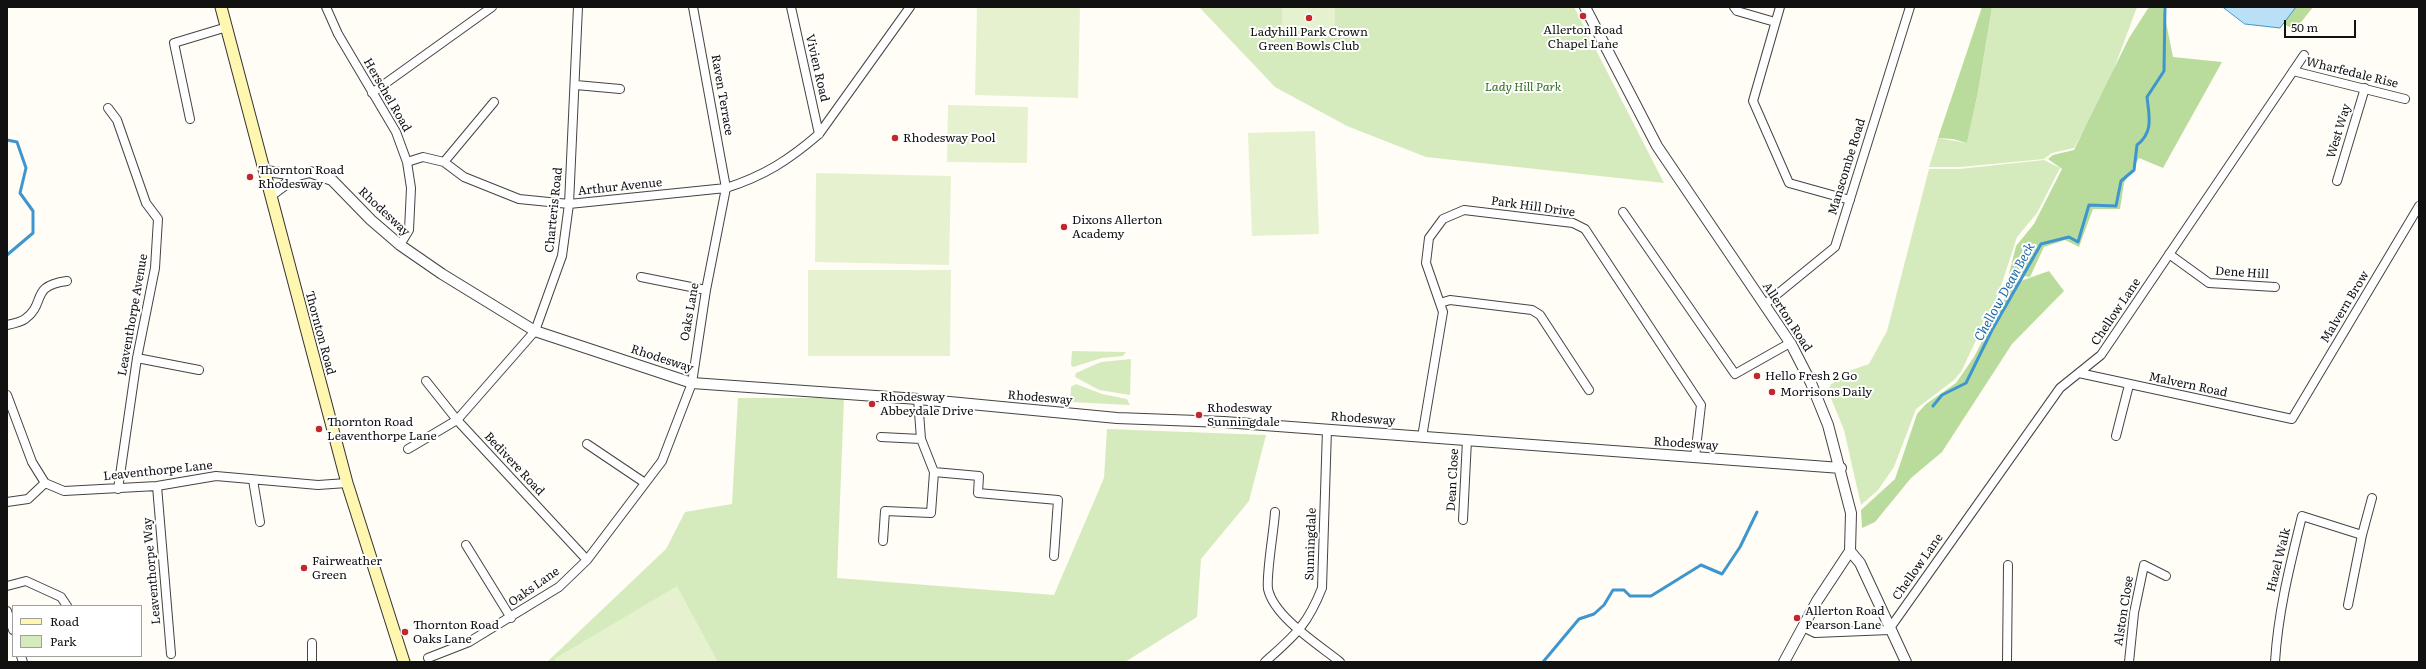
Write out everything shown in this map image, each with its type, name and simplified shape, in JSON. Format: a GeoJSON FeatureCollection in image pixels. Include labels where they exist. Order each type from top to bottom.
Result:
{"type":"FeatureCollection","features":[{"type":"Feature","properties":{"kind":"main road","name":"Thornton Road"},"geometry":{"type":"LineString","coordinates":[[221,7],[347,483],[404,662]]}},
{"type":"Feature","properties":{"kind":"street","name":"Herschel Road"},"geometry":{"type":"LineString","coordinates":[[326,7],[338,34],[396,132],[407,162],[411,188],[409,230],[400,245]]}},
{"type":"Feature","properties":{"kind":"street"},"geometry":{"type":"LineString","coordinates":[[372,93],[492,7]]}},
{"type":"Feature","properties":{"kind":"street","name":"Charteris Road"},"geometry":{"type":"LineString","coordinates":[[408,449],[457,420],[535,331],[562,256],[569,204],[576,85],[578,7]]}},
{"type":"Feature","properties":{"kind":"street","name":"Raven Terrace"},"geometry":{"type":"LineString","coordinates":[[694,7],[726,188]]}},
{"type":"Feature","properties":{"kind":"street","name":"Vivien Road"},"geometry":{"type":"LineString","coordinates":[[791,7],[819,134]]}},
{"type":"Feature","properties":{"kind":"street"},"geometry":{"type":"LineString","coordinates":[[726,188],[755,179],[774,168],[801,150],[819,134],[910,7]]}},
{"type":"Feature","properties":{"kind":"street","name":"Allerton Road"},"geometry":{"type":"LineString","coordinates":[[1585,7],[1657,146],[1790,343],[1811,383],[1828,425],[1841,468],[1851,513],[1850,551]]}},
{"type":"Feature","properties":{"kind":"street"},"geometry":{"type":"LineString","coordinates":[[1734,7],[1737,11],[1776,22]]}},
{"type":"Feature","properties":{"kind":"street"},"geometry":{"type":"LineString","coordinates":[[1780,7],[1753,101],[1789,183],[1850,200]]}},
{"type":"Feature","properties":{"kind":"street","name":"Manscombe Road"},"geometry":{"type":"LineString","coordinates":[[1764,305],[1835,247],[1910,7]]}},
{"type":"Feature","properties":{"kind":"street"},"geometry":{"type":"LineString","coordinates":[[190,119],[174,43],[227,27]]}},
{"type":"Feature","properties":{"kind":"street","name":"Chellow Lane"},"geometry":{"type":"LineString","coordinates":[[1890,629],[2060,388],[2101,355],[2304,55]]}},
{"type":"Feature","properties":{"kind":"street","name":"Wharfedale Rise"},"geometry":{"type":"LineString","coordinates":[[2293,70],[2406,99]]}},
{"type":"Feature","properties":{"kind":"street"},"geometry":{"type":"LineString","coordinates":[[576,85],[620,89]]}},
{"type":"Feature","properties":{"kind":"street","name":"West Way"},"geometry":{"type":"LineString","coordinates":[[2337,181],[2365,88]]}},
{"type":"Feature","properties":{"kind":"street"},"geometry":{"type":"LineString","coordinates":[[444,162],[494,102]]}},
{"type":"Feature","properties":{"kind":"street","name":"Leaventhorpe Avenue"},"geometry":{"type":"LineString","coordinates":[[108,108],[117,120],[146,203],[158,219],[155,268],[137,358],[118,489]]}},
{"type":"Feature","properties":{"kind":"street","name":"Arthur Avenue"},"geometry":{"type":"LineString","coordinates":[[407,162],[423,157],[444,162],[464,177],[519,199],[569,204],[726,188]]}},
{"type":"Feature","properties":{"kind":"street","name":"Rhodesway"},"geometry":{"type":"LineString","coordinates":[[264,172],[298,175],[310,172],[332,180],[371,220],[400,245],[442,274],[535,331],[692,382],[918,399],[1110,417],[1327,429],[1841,468]]}},
{"type":"Feature","properties":{"kind":"street"},"geometry":{"type":"LineString","coordinates":[[271,195],[298,175]]}},
{"type":"Feature","properties":{"kind":"street","name":"Oaks Lane"},"geometry":{"type":"LineString","coordinates":[[428,658],[468,642],[511,618],[559,587],[587,560],[662,461],[692,382],[706,290],[726,188]]}},
{"type":"Feature","properties":{"kind":"street","name":"Malvern Brow"},"geometry":{"type":"LineString","coordinates":[[2292,419],[2419,206]]}},
{"type":"Feature","properties":{"kind":"street","name":"Park Hill Drive"},"geometry":{"type":"LineString","coordinates":[[1422,437],[1443,312],[1426,263],[1429,238],[1443,219],[1464,210],[1573,223],[1585,229],[1700,405],[1695,457]]}},
{"type":"Feature","properties":{"kind":"street"},"geometry":{"type":"LineString","coordinates":[[1623,212],[1735,374],[1790,343]]}},
{"type":"Feature","properties":{"kind":"street","name":"Dene Hill"},"geometry":{"type":"LineString","coordinates":[[2169,254],[2209,283],[2275,287]]}},
{"type":"Feature","properties":{"kind":"street"},"geometry":{"type":"LineString","coordinates":[[641,277],[706,290]]}},
{"type":"Feature","properties":{"kind":"street"},"geometry":{"type":"LineString","coordinates":[[7,325],[25,319],[46,287],[53,283],[67,281]]}},
{"type":"Feature","properties":{"kind":"street"},"geometry":{"type":"LineString","coordinates":[[1440,303],[1450,300],[1532,310],[1540,315],[1589,390]]}},
{"type":"Feature","properties":{"kind":"street"},"geometry":{"type":"LineString","coordinates":[[137,358],[199,370]]}},
{"type":"Feature","properties":{"kind":"street","name":"Malvern Road"},"geometry":{"type":"LineString","coordinates":[[2079,373],[2292,419]]}},
{"type":"Feature","properties":{"kind":"street","name":"Bedivere Road"},"geometry":{"type":"LineString","coordinates":[[426,381],[457,420],[587,560]]}},
{"type":"Feature","properties":{"kind":"street"},"geometry":{"type":"LineString","coordinates":[[2116,436],[2129,385]]}},
{"type":"Feature","properties":{"kind":"street"},"geometry":{"type":"LineString","coordinates":[[7,395],[32,462],[45,484],[28,499],[7,502]]}},
{"type":"Feature","properties":{"kind":"street"},"geometry":{"type":"LineString","coordinates":[[883,541],[885,511],[931,513],[934,472],[921,439],[918,399]]}},
{"type":"Feature","properties":{"kind":"street","name":"Sunningdale"},"geometry":{"type":"LineString","coordinates":[[1265,662],[1300,630],[1313,611],[1322,588],[1327,429]]}},
{"type":"Feature","properties":{"kind":"street"},"geometry":{"type":"LineString","coordinates":[[881,437],[921,439]]}},
{"type":"Feature","properties":{"kind":"street","name":"Dean Close"},"geometry":{"type":"LineString","coordinates":[[1463,520],[1467,440]]}},
{"type":"Feature","properties":{"kind":"street"},"geometry":{"type":"LineString","coordinates":[[587,444],[645,483]]}},
{"type":"Feature","properties":{"kind":"street"},"geometry":{"type":"LineString","coordinates":[[934,472],[979,476],[978,493],[1058,500],[1054,556]]}},
{"type":"Feature","properties":{"kind":"street","name":"Leaventhorpe Lane"},"geometry":{"type":"LineString","coordinates":[[45,484],[64,491],[118,489],[157,486],[216,476],[318,485],[347,483]]}},
{"type":"Feature","properties":{"kind":"street"},"geometry":{"type":"LineString","coordinates":[[253,480],[260,522]]}},
{"type":"Feature","properties":{"kind":"street","name":"Leaventhorpe Way"},"geometry":{"type":"LineString","coordinates":[[157,486],[171,654]]}},
{"type":"Feature","properties":{"kind":"street"},"geometry":{"type":"LineString","coordinates":[[2348,605],[2362,535],[2372,498]]}},
{"type":"Feature","properties":{"kind":"street"},"geometry":{"type":"LineString","coordinates":[[1275,512],[1268,587],[1272,602],[1300,630],[1340,662]]}},
{"type":"Feature","properties":{"kind":"street","name":"Hazel Walk"},"geometry":{"type":"LineString","coordinates":[[2275,662],[2278,625],[2285,583],[2302,516],[2362,535]]}},
{"type":"Feature","properties":{"kind":"street"},"geometry":{"type":"LineString","coordinates":[[466,545],[511,618]]}},
{"type":"Feature","properties":{"kind":"street"},"geometry":{"type":"LineString","coordinates":[[1784,661],[1803,627],[1850,551],[1860,563],[1906,662]]}},
{"type":"Feature","properties":{"kind":"street"},"geometry":{"type":"LineString","coordinates":[[2007,662],[2008,565]]}},
{"type":"Feature","properties":{"kind":"street","name":"Alston Close"},"geometry":{"type":"LineString","coordinates":[[2129,662],[2134,613],[2144,565],[2166,576]]}},
{"type":"Feature","properties":{"kind":"street"},"geometry":{"type":"LineString","coordinates":[[7,586],[26,581],[61,596],[66,605]]}},
{"type":"Feature","properties":{"kind":"street"},"geometry":{"type":"LineString","coordinates":[[7,611],[12,627]]}},
{"type":"Feature","properties":{"kind":"street"},"geometry":{"type":"LineString","coordinates":[[1803,627],[1815,633],[1890,629]]}},
{"type":"Feature","properties":{"kind":"street"},"geometry":{"type":"LineString","coordinates":[[312,643],[312,662]]}},
{"type":"Feature","properties":{"kind":"green space"},"geometry":{"type":"Polygon","coordinates":[[[977,7],[1080,7],[1078,98],[975,95],[977,7]]]}},
{"type":"Feature","properties":{"kind":"green space","name":"Lady Hill Park"},"geometry":{"type":"Polygon","coordinates":[[[1199,7],[1574,7],[1664,183],[1426,157],[1347,126],[1275,87],[1199,7]]]}},
{"type":"Feature","properties":{"kind":"green space","name":"Ladyhill Park Crown Green Bowls Club"},"geometry":{"type":"Polygon","coordinates":[[[1282,7],[1335,7],[1335,30],[1282,31],[1282,7]]]}},
{"type":"Feature","properties":{"kind":"green space"},"geometry":{"type":"Polygon","coordinates":[[[1982,7],[1992,7],[1978,92],[1967,143],[1953,139],[1938,138],[1982,7]]]}},
{"type":"Feature","properties":{"kind":"green space"},"geometry":{"type":"Polygon","coordinates":[[[1992,7],[2137,7],[2105,93],[2074,148],[2052,153],[2044,159],[1961,167],[1929,167],[1938,138],[1967,143],[1978,92],[1992,7]]]}},
{"type":"Feature","properties":{"kind":"green space"},"geometry":{"type":"Polygon","coordinates":[[[2149,7],[2163,7],[2173,57],[2222,62],[2163,168],[2139,158],[2124,183],[2120,209],[2093,209],[2079,247],[2065,240],[2044,247],[2030,277],[2009,274],[2016,246],[2034,224],[2062,169],[2048,159],[2053,155],[2074,150],[2129,38],[2149,7]]]}},
{"type":"Feature","properties":{"kind":"green space"},"geometry":{"type":"Polygon","coordinates":[[[2252,7],[2313,7],[2295,30],[2252,7]]]}},
{"type":"Feature","properties":{"kind":"green space"},"geometry":{"type":"Polygon","coordinates":[[[948,105],[1028,107],[1027,163],[947,162],[948,105]]]}},
{"type":"Feature","properties":{"kind":"green space"},"geometry":{"type":"Polygon","coordinates":[[[1315,131],[1319,234],[1252,236],[1248,133],[1315,131]]]}},
{"type":"Feature","properties":{"kind":"green space"},"geometry":{"type":"Polygon","coordinates":[[[2044,160],[2060,168],[2037,213],[2017,237],[1999,292],[1961,372],[1954,380],[1916,409],[1894,467],[1878,490],[1861,505],[1844,430],[1828,391],[1831,384],[1834,383],[1834,376],[1869,364],[1887,331],[1929,169],[1959,169],[2044,160]]]}},
{"type":"Feature","properties":{"kind":"green space"},"geometry":{"type":"Polygon","coordinates":[[[816,173],[951,176],[949,265],[815,262],[816,173]]]}},
{"type":"Feature","properties":{"kind":"green space"},"geometry":{"type":"Polygon","coordinates":[[[808,270],[951,270],[950,356],[808,356],[808,270]]]}},
{"type":"Feature","properties":{"kind":"green space"},"geometry":{"type":"Polygon","coordinates":[[[2049,271],[2064,291],[2012,344],[1942,452],[1911,478],[1875,522],[1862,528],[1861,510],[1895,479],[1917,414],[1926,404],[1956,383],[1974,357],[2012,284],[2049,271]]]}},
{"type":"Feature","properties":{"kind":"green space"},"geometry":{"type":"Polygon","coordinates":[[[1072,351],[1126,352],[1123,356],[1102,358],[1073,367],[1071,365],[1072,351]]]}},
{"type":"Feature","properties":{"kind":"green space"},"geometry":{"type":"Polygon","coordinates":[[[1131,359],[1130,395],[1099,390],[1075,377],[1076,373],[1101,362],[1131,359]]]}},
{"type":"Feature","properties":{"kind":"green space"},"geometry":{"type":"Polygon","coordinates":[[[1076,384],[1102,394],[1127,399],[1130,405],[1070,402],[1071,387],[1076,384]]]}},
{"type":"Feature","properties":{"kind":"green space"},"geometry":{"type":"Polygon","coordinates":[[[738,398],[844,398],[837,578],[1054,595],[1104,478],[1107,429],[1266,435],[1249,501],[1201,559],[1197,617],[1125,662],[547,662],[666,549],[685,512],[732,504],[738,398]]]}},
{"type":"Feature","properties":{"kind":"green space"},"geometry":{"type":"Polygon","coordinates":[[[677,586],[718,662],[556,662],[554,659],[677,586]]]}},
{"type":"Feature","properties":{"kind":"water"},"geometry":{"type":"Polygon","coordinates":[[[2223,7],[2296,7],[2280,28],[2245,24],[2223,7]]]}},
{"type":"Feature","properties":{"kind":"waterway","name":"Chellow Dean Beck"},"geometry":{"type":"LineString","coordinates":[[1933,406],[1942,395],[1966,383],[1992,330],[2041,244],[2069,237],[2078,242],[2089,205],[2116,206],[2121,181],[2134,170],[2137,145],[2146,135],[2148,129],[2149,117],[2147,97],[2164,71],[2165,7]]}},
{"type":"Feature","properties":{"kind":"waterway"},"geometry":{"type":"LineString","coordinates":[[7,140],[17,142],[26,168],[20,193],[33,211],[33,233],[7,255]]}},
{"type":"Feature","properties":{"kind":"waterway","name":"Chellow Dean Beck"},"geometry":{"type":"LineString","coordinates":[[1543,662],[1579,619],[1594,614],[1604,605],[1613,590],[1624,590],[1630,596],[1651,596],[1701,565],[1722,574],[1740,547],[1757,512]]}},
{"type":"Feature","properties":{"kind":"place","name":"Allerton Road Chapel Lane"},"geometry":{"type":"Point","coordinates":[1583,16]}},
{"type":"Feature","properties":{"kind":"place","name":"Ladyhill Park Crown Green Bowls Club"},"geometry":{"type":"Point","coordinates":[1309,18]}},
{"type":"Feature","properties":{"kind":"place","name":"Rhodesway Pool"},"geometry":{"type":"Point","coordinates":[895,138]}},
{"type":"Feature","properties":{"kind":"place","name":"Thornton Road Rhodesway"},"geometry":{"type":"Point","coordinates":[250,177]}},
{"type":"Feature","properties":{"kind":"place","name":"Dixons Allerton Academy"},"geometry":{"type":"Point","coordinates":[1064,227]}},
{"type":"Feature","properties":{"kind":"place","name":"Hello Fresh 2 Go"},"geometry":{"type":"Point","coordinates":[1757,376]}},
{"type":"Feature","properties":{"kind":"place","name":"Morrisons Daily"},"geometry":{"type":"Point","coordinates":[1772,392]}},
{"type":"Feature","properties":{"kind":"place","name":"Rhodesway Abbeydale Drive"},"geometry":{"type":"Point","coordinates":[872,404]}},
{"type":"Feature","properties":{"kind":"place","name":"Rhodesway Sunningdale"},"geometry":{"type":"Point","coordinates":[1199,415]}},
{"type":"Feature","properties":{"kind":"place","name":"Thornton Road Leaventhorpe Lane"},"geometry":{"type":"Point","coordinates":[319,429]}},
{"type":"Feature","properties":{"kind":"place","name":"Fairweather Green"},"geometry":{"type":"Point","coordinates":[304,568]}},
{"type":"Feature","properties":{"kind":"place","name":"Allerton Road Pearson Lane"},"geometry":{"type":"Point","coordinates":[1797,618]}},
{"type":"Feature","properties":{"kind":"place","name":"Thornton Road Oaks Lane"},"geometry":{"type":"Point","coordinates":[405,632]}}]}
